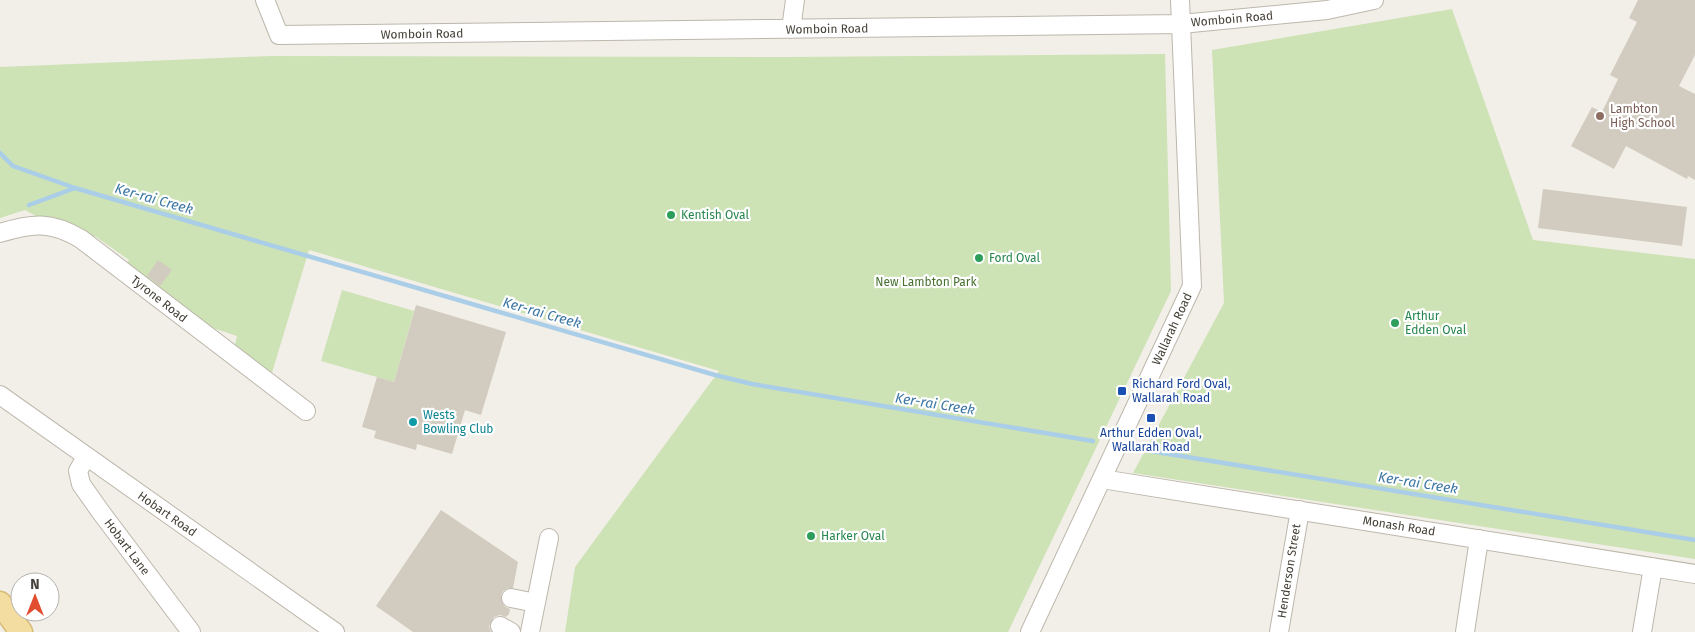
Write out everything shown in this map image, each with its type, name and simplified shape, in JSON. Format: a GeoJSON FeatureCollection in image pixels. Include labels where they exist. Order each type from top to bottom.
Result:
{"type":"FeatureCollection","features":[{"type":"Feature","properties":{"kind":"main road"},"geometry":{"type":"LineString","coordinates":[[0,603],[21,632]]}},
{"type":"Feature","properties":{"kind":"street","name":"Womboin Road"},"geometry":{"type":"LineString","coordinates":[[265,0],[279,35],[1181,24],[1328,10],[1374,0]]}},
{"type":"Feature","properties":{"kind":"street"},"geometry":{"type":"LineString","coordinates":[[791,29],[795,0]]}},
{"type":"Feature","properties":{"kind":"street","name":"Wallarah Road"},"geometry":{"type":"LineString","coordinates":[[1030,632],[1192,286],[1180,0]]}},
{"type":"Feature","properties":{"kind":"street","name":"Tyrone Road"},"geometry":{"type":"LineString","coordinates":[[0,233],[24,225],[51,226],[67,230],[306,410]]}},
{"type":"Feature","properties":{"kind":"street","name":"Hobart Road"},"geometry":{"type":"LineString","coordinates":[[0,395],[335,632]]}},
{"type":"Feature","properties":{"kind":"street","name":"Hobart Lane"},"geometry":{"type":"LineString","coordinates":[[86,457],[78,471],[81,484],[190,632]]}},
{"type":"Feature","properties":{"kind":"street","name":"Monash Road"},"geometry":{"type":"LineString","coordinates":[[1102,479],[1695,574]]}},
{"type":"Feature","properties":{"kind":"street","name":"Henderson Street"},"geometry":{"type":"LineString","coordinates":[[1279,632],[1300,510]]}},
{"type":"Feature","properties":{"kind":"street"},"geometry":{"type":"LineString","coordinates":[[530,632],[549,538]]}},
{"type":"Feature","properties":{"kind":"street"},"geometry":{"type":"LineString","coordinates":[[1465,632],[1479,539]]}},
{"type":"Feature","properties":{"kind":"street"},"geometry":{"type":"LineString","coordinates":[[1642,632],[1653,567]]}},
{"type":"Feature","properties":{"kind":"street"},"geometry":{"type":"LineString","coordinates":[[512,598],[536,602]]}},
{"type":"Feature","properties":{"kind":"green space"},"geometry":{"type":"Polygon","coordinates":[[[1452,9],[1533,240],[1695,259],[1695,559],[1133,473],[1224,303],[1212,50],[1452,9]]]}},
{"type":"Feature","properties":{"kind":"green space","name":"New Lambton Park"},"geometry":{"type":"Polygon","coordinates":[[[1165,54],[1171,291],[1008,632],[565,632],[575,567],[719,371],[309,250],[271,376],[233,353],[237,336],[180,317],[124,267],[129,260],[95,236],[89,245],[25,210],[0,218],[0,67],[271,56],[789,57],[1165,54]]]}},
{"type":"Feature","properties":{"kind":"green space"},"geometry":{"type":"Polygon","coordinates":[[[342,290],[414,311],[394,382],[321,361],[342,290]]]}},
{"type":"Feature","properties":{"kind":"building"},"geometry":{"type":"Polygon","coordinates":[[[1638,0],[1695,0],[1695,55],[1679,86],[1695,94],[1695,180],[1688,176],[1687,179],[1626,146],[1614,169],[1571,146],[1592,107],[1602,112],[1618,79],[1610,75],[1637,22],[1629,18],[1638,0]]]}},
{"type":"Feature","properties":{"kind":"building"},"geometry":{"type":"Polygon","coordinates":[[[1543,189],[1687,207],[1682,246],[1538,228],[1543,189]]]}},
{"type":"Feature","properties":{"kind":"building"},"geometry":{"type":"Polygon","coordinates":[[[158,260],[172,270],[160,286],[147,276],[158,260]]]}},
{"type":"Feature","properties":{"kind":"building"},"geometry":{"type":"Polygon","coordinates":[[[416,305],[506,332],[481,415],[465,410],[452,454],[417,444],[416,450],[374,438],[376,431],[362,427],[377,377],[394,382],[416,305]]]}},
{"type":"Feature","properties":{"kind":"building"},"geometry":{"type":"Polygon","coordinates":[[[441,510],[518,562],[513,588],[503,591],[501,596],[504,606],[510,609],[509,614],[506,617],[500,615],[494,617],[489,626],[491,632],[413,632],[376,606],[441,510]]]}},
{"type":"Feature","properties":{"kind":"waterway","name":"Ker-rai Creek"},"geometry":{"type":"LineString","coordinates":[[0,153],[13,166],[75,188],[715,375],[752,384],[1093,441]]}},
{"type":"Feature","properties":{"kind":"waterway"},"geometry":{"type":"LineString","coordinates":[[29,205],[75,188]]}},
{"type":"Feature","properties":{"kind":"waterway","name":"Ker-rai Creek"},"geometry":{"type":"LineString","coordinates":[[1138,449],[1695,540]]}},
{"type":"Feature","properties":{"kind":"place","name":"Lambton High School"},"geometry":{"type":"Point","coordinates":[1600,116]}},
{"type":"Feature","properties":{"kind":"place","name":"Kentish Oval"},"geometry":{"type":"Point","coordinates":[671,215]}},
{"type":"Feature","properties":{"kind":"place","name":"Ford Oval"},"geometry":{"type":"Point","coordinates":[979,258]}},
{"type":"Feature","properties":{"kind":"place","name":"Arthur Edden Oval"},"geometry":{"type":"Point","coordinates":[1395,323]}},
{"type":"Feature","properties":{"kind":"place","name":"Richard Ford Oval, Wallarah Road"},"geometry":{"type":"Point","coordinates":[1122,391]}},
{"type":"Feature","properties":{"kind":"place","name":"Arthur Edden Oval, Wallarah Road"},"geometry":{"type":"Point","coordinates":[1151,418]}},
{"type":"Feature","properties":{"kind":"place","name":"Wests Bowling Club"},"geometry":{"type":"Point","coordinates":[413,422]}},
{"type":"Feature","properties":{"kind":"place","name":"Harker Oval"},"geometry":{"type":"Point","coordinates":[811,536]}}]}
